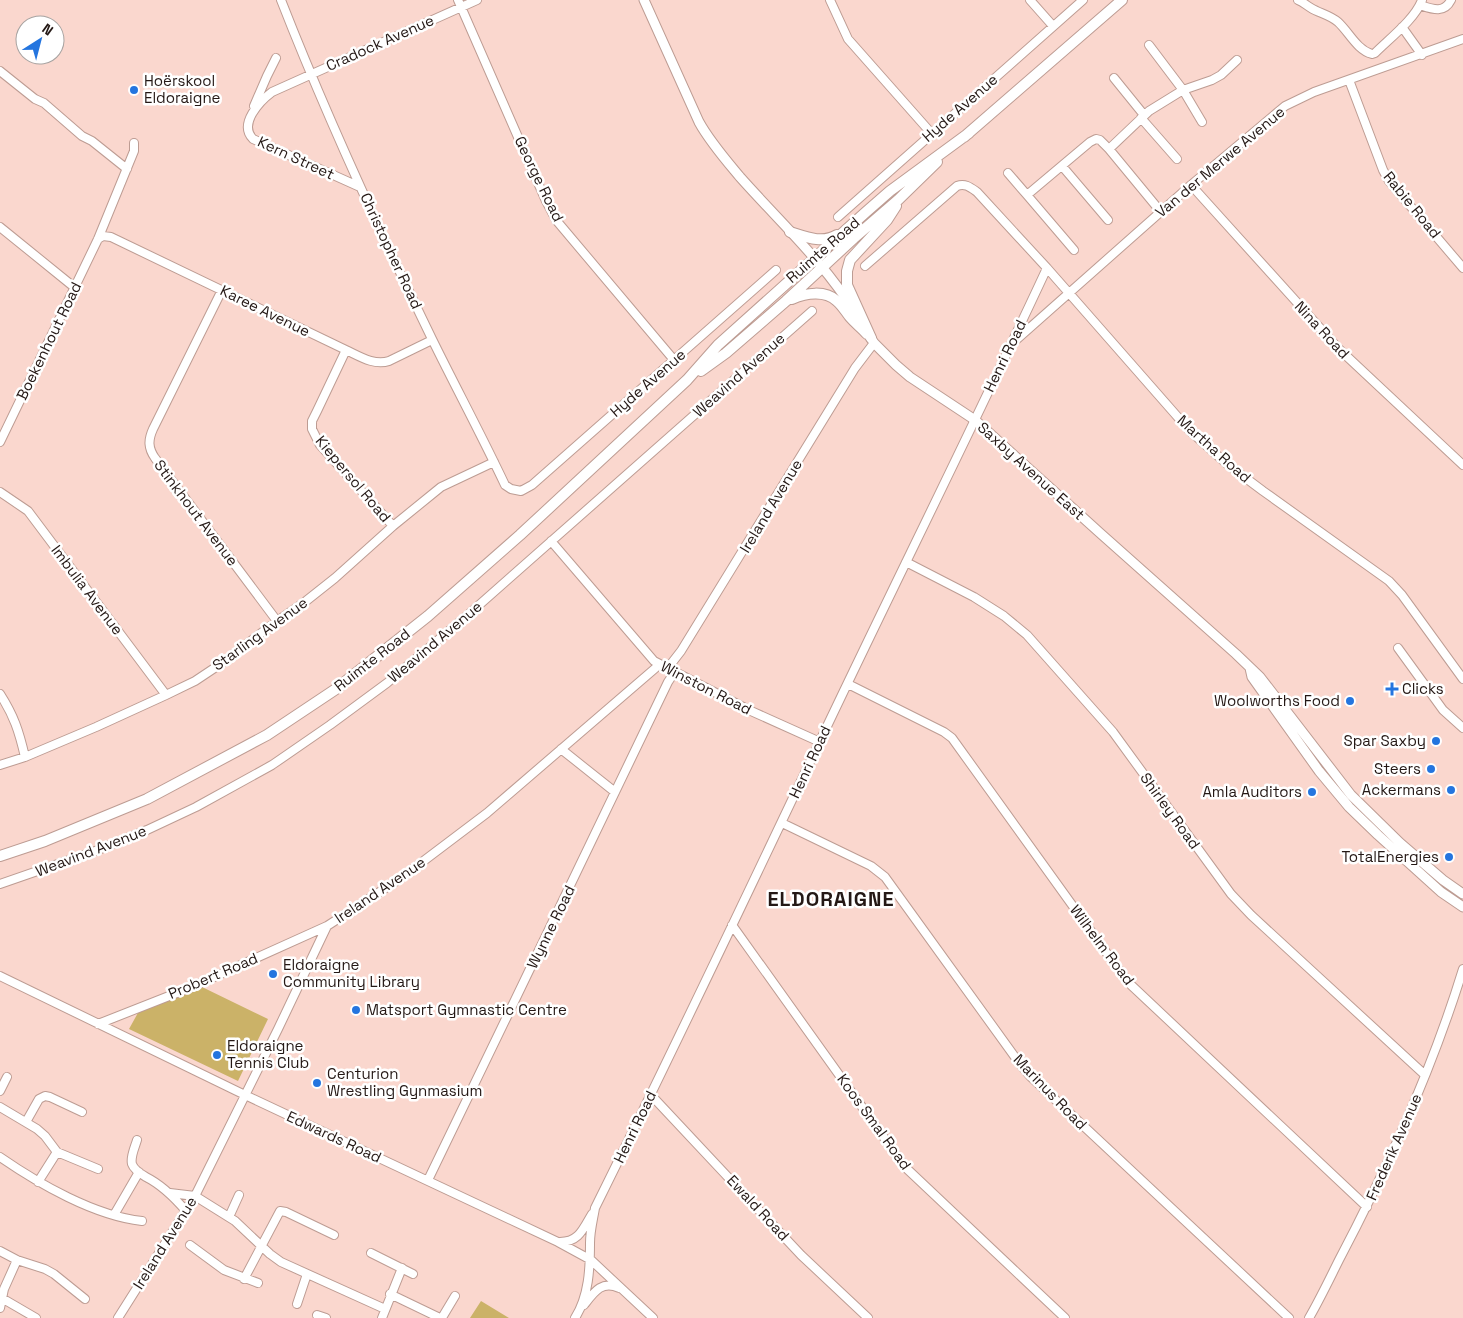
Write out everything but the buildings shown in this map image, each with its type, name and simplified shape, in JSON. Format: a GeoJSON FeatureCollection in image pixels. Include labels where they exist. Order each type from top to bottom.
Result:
{"type":"FeatureCollection","features":[{"type":"Feature","properties":{"kind":"main road","name":"Ruimte Road"},"geometry":{"type":"LineString","coordinates":[[687,380],[726,353],[786,301],[969,133],[1122,0]]}},
{"type":"Feature","properties":{"kind":"main road","name":"Ruimte Road"},"geometry":{"type":"LineString","coordinates":[[0,856],[45,841],[147,800],[267,736],[336,689],[428,616],[492,560],[687,380],[718,345],[890,191],[969,133]]}},
{"type":"Feature","properties":{"kind":"main road"},"geometry":{"type":"LineString","coordinates":[[873,340],[848,285],[847,268],[854,255],[887,220],[898,200]]}},
{"type":"Feature","properties":{"kind":"main road"},"geometry":{"type":"LineString","coordinates":[[790,232],[816,240],[834,237],[849,228]]}},
{"type":"Feature","properties":{"kind":"main road"},"geometry":{"type":"LineString","coordinates":[[786,301],[802,295],[828,295],[839,302],[873,340]]}},
{"type":"Feature","properties":{"kind":"street","name":"Christopher Road"},"geometry":{"type":"LineString","coordinates":[[281,0],[304,59],[360,187],[432,340],[505,484],[511,489],[518,491]]}},
{"type":"Feature","properties":{"kind":"street","name":"Cradock Avenue"},"geometry":{"type":"LineString","coordinates":[[312,74],[460,3],[477,0]]}},
{"type":"Feature","properties":{"kind":"street","name":"Saxby Avenue East"},"geometry":{"type":"LineString","coordinates":[[644,0],[704,131],[722,156],[823,267],[843,292],[873,340],[910,377],[975,420],[1236,654],[1260,677],[1358,801],[1400,843],[1443,880],[1463,894]]}},
{"type":"Feature","properties":{"kind":"street"},"geometry":{"type":"LineString","coordinates":[[830,0],[848,39],[932,134]]}},
{"type":"Feature","properties":{"kind":"street"},"geometry":{"type":"LineString","coordinates":[[1030,0],[1053,26]]}},
{"type":"Feature","properties":{"kind":"street","name":"Hyde Avenue"},"geometry":{"type":"LineString","coordinates":[[838,217],[1083,0]]}},
{"type":"Feature","properties":{"kind":"street"},"geometry":{"type":"LineString","coordinates":[[1298,0],[1306,2],[1312,8],[1337,21],[1370,54],[1376,53],[1402,27],[1421,3],[1431,8],[1442,9],[1451,0]]}},
{"type":"Feature","properties":{"kind":"street","name":"George Road"},"geometry":{"type":"LineString","coordinates":[[460,3],[556,220],[674,360]]}},
{"type":"Feature","properties":{"kind":"street"},"geometry":{"type":"LineString","coordinates":[[1402,27],[1422,55]]}},
{"type":"Feature","properties":{"kind":"street","name":"Van der Merwe Avenue"},"geometry":{"type":"LineString","coordinates":[[1012,343],[1285,106],[1314,92],[1463,39]]}},
{"type":"Feature","properties":{"kind":"street"},"geometry":{"type":"LineString","coordinates":[[1149,45],[1183,90],[1202,122]]}},
{"type":"Feature","properties":{"kind":"street","name":"Kern Street"},"geometry":{"type":"LineString","coordinates":[[276,58],[250,117],[248,127],[250,136],[257,142],[360,187]]}},
{"type":"Feature","properties":{"kind":"street"},"geometry":{"type":"LineString","coordinates":[[1109,149],[1142,116],[1183,90],[1216,77],[1237,60]]}},
{"type":"Feature","properties":{"kind":"street"},"geometry":{"type":"LineString","coordinates":[[0,71],[35,99],[44,103],[82,136],[92,141],[127,169]]}},
{"type":"Feature","properties":{"kind":"street","name":"Kern Street"},"geometry":{"type":"LineString","coordinates":[[250,117],[259,103],[272,92],[312,74]]}},
{"type":"Feature","properties":{"kind":"street"},"geometry":{"type":"LineString","coordinates":[[1114,78],[1177,159]]}},
{"type":"Feature","properties":{"kind":"street","name":"Rabie Road"},"geometry":{"type":"LineString","coordinates":[[1349,80],[1383,170],[1389,181],[1463,268]]}},
{"type":"Feature","properties":{"kind":"street"},"geometry":{"type":"LineString","coordinates":[[1027,195],[1096,139],[1100,140],[1109,149],[1161,212]]}},
{"type":"Feature","properties":{"kind":"street","name":"Boekenhout Road"},"geometry":{"type":"LineString","coordinates":[[0,442],[98,239],[134,151],[134,143]]}},
{"type":"Feature","properties":{"kind":"street"},"geometry":{"type":"LineString","coordinates":[[1062,166],[1108,220]]}},
{"type":"Feature","properties":{"kind":"street"},"geometry":{"type":"LineString","coordinates":[[1008,173],[1074,250]]}},
{"type":"Feature","properties":{"kind":"street","name":"Martha Road"},"geometry":{"type":"LineString","coordinates":[[864,266],[957,186],[967,185],[977,192],[1047,268],[1190,431],[1210,450],[1395,587],[1463,679]]}},
{"type":"Feature","properties":{"kind":"street","name":"Nina Road"},"geometry":{"type":"LineString","coordinates":[[1192,185],[1339,349],[1461,461]]}},
{"type":"Feature","properties":{"kind":"street"},"geometry":{"type":"LineString","coordinates":[[0,227],[74,287]]}},
{"type":"Feature","properties":{"kind":"street","name":"Karee Avenue"},"geometry":{"type":"LineString","coordinates":[[98,239],[103,236],[111,237],[371,361],[381,363],[388,361],[432,340]]}},
{"type":"Feature","properties":{"kind":"street","name":"Henri Road"},"geometry":{"type":"LineString","coordinates":[[582,1308],[591,1260],[591,1228],[595,1208],[782,823],[1047,268]]}},
{"type":"Feature","properties":{"kind":"street","name":"Hyde Avenue"},"geometry":{"type":"LineString","coordinates":[[518,491],[532,485],[776,270]]}},
{"type":"Feature","properties":{"kind":"street","name":"Stinkhout Avenue"},"geometry":{"type":"LineString","coordinates":[[222,290],[153,429],[149,448],[277,622]]}},
{"type":"Feature","properties":{"kind":"street","name":"Weavind Avenue"},"geometry":{"type":"LineString","coordinates":[[0,884],[76,859],[148,830],[196,807],[272,765],[330,725],[387,683],[552,541],[812,311]]}},
{"type":"Feature","properties":{"kind":"street","name":"Ireland Avenue"},"geometry":{"type":"LineString","coordinates":[[671,671],[681,651],[873,340]]}},
{"type":"Feature","properties":{"kind":"street","name":"Kiepersol Road"},"geometry":{"type":"LineString","coordinates":[[346,350],[316,411],[312,421],[312,429],[320,445],[393,526]]}},
{"type":"Feature","properties":{"kind":"street","name":"Starling Avenue"},"geometry":{"type":"LineString","coordinates":[[0,765],[96,727],[195,681],[306,601],[440,487],[494,462]]}},
{"type":"Feature","properties":{"kind":"street","name":"Imbulia Avenue"},"geometry":{"type":"LineString","coordinates":[[0,492],[28,511],[166,695]]}},
{"type":"Feature","properties":{"kind":"street","name":"Winston Road"},"geometry":{"type":"LineString","coordinates":[[552,541],[646,653],[659,665],[750,711],[820,742]]}},
{"type":"Feature","properties":{"kind":"street","name":"Shirley Road"},"geometry":{"type":"LineString","coordinates":[[906,562],[974,597],[1004,616],[1027,635],[1113,732],[1231,894],[1251,915],[1425,1075]]}},
{"type":"Feature","properties":{"kind":"street"},"geometry":{"type":"LineString","coordinates":[[1398,648],[1443,710],[1463,728]]}},
{"type":"Feature","properties":{"kind":"street","name":"Ireland Avenue"},"geometry":{"type":"LineString","coordinates":[[118,1318],[195,1196],[327,926],[401,878],[487,813],[659,665]]}},
{"type":"Feature","properties":{"kind":"street","name":"Saxby Avenue East"},"geometry":{"type":"LineString","coordinates":[[1250,668],[1252,677],[1319,771],[1349,807],[1441,892],[1463,907]]}},
{"type":"Feature","properties":{"kind":"street","name":"Wynne Road"},"geometry":{"type":"LineString","coordinates":[[428,1180],[585,858],[667,685],[671,671]]}},
{"type":"Feature","properties":{"kind":"street","name":"Wilhelm Road"},"geometry":{"type":"LineString","coordinates":[[848,684],[944,732],[952,738],[1131,985],[1367,1207]]}},
{"type":"Feature","properties":{"kind":"street"},"geometry":{"type":"LineString","coordinates":[[0,694],[11,712],[19,733],[24,757]]}},
{"type":"Feature","properties":{"kind":"street"},"geometry":{"type":"LineString","coordinates":[[561,749],[615,792]]}},
{"type":"Feature","properties":{"kind":"street","name":"Marinus Road"},"geometry":{"type":"LineString","coordinates":[[782,823],[871,866],[885,876],[1030,1076],[1289,1318]]}},
{"type":"Feature","properties":{"kind":"street","name":"Koos Smal Road"},"geometry":{"type":"LineString","coordinates":[[732,925],[905,1167],[1065,1318]]}},
{"type":"Feature","properties":{"kind":"street","name":"Probert Road"},"geometry":{"type":"LineString","coordinates":[[98,1024],[192,987],[327,926]]}},
{"type":"Feature","properties":{"kind":"street","name":"Frederik Avenue"},"geometry":{"type":"LineString","coordinates":[[1309,1318],[1367,1207],[1398,1139],[1451,1009],[1463,969]]}},
{"type":"Feature","properties":{"kind":"street","name":"Edwards Road"},"geometry":{"type":"LineString","coordinates":[[0,976],[245,1095],[558,1242],[591,1260],[654,1318]]}},
{"type":"Feature","properties":{"kind":"street"},"geometry":{"type":"LineString","coordinates":[[0,1091],[7,1077]]}},
{"type":"Feature","properties":{"kind":"street","name":"Ewald Road"},"geometry":{"type":"LineString","coordinates":[[651,1095],[801,1255],[868,1318]]}},
{"type":"Feature","properties":{"kind":"street"},"geometry":{"type":"LineString","coordinates":[[26,1122],[39,1099],[45,1096],[82,1112]]}},
{"type":"Feature","properties":{"kind":"street"},"geometry":{"type":"LineString","coordinates":[[0,1107],[41,1132],[57,1152],[98,1169]]}},
{"type":"Feature","properties":{"kind":"street"},"geometry":{"type":"LineString","coordinates":[[137,1140],[131,1161],[132,1165],[170,1193],[186,1210]]}},
{"type":"Feature","properties":{"kind":"street"},"geometry":{"type":"LineString","coordinates":[[38,1182],[57,1152]]}},
{"type":"Feature","properties":{"kind":"street"},"geometry":{"type":"LineString","coordinates":[[0,1157],[38,1182],[75,1201],[128,1219],[142,1221]]}},
{"type":"Feature","properties":{"kind":"street"},"geometry":{"type":"LineString","coordinates":[[114,1214],[139,1172]]}},
{"type":"Feature","properties":{"kind":"street"},"geometry":{"type":"LineString","coordinates":[[170,1193],[195,1196],[241,1225],[281,1262],[385,1309]]}},
{"type":"Feature","properties":{"kind":"street"},"geometry":{"type":"LineString","coordinates":[[229,1217],[239,1195]]}},
{"type":"Feature","properties":{"kind":"street"},"geometry":{"type":"LineString","coordinates":[[558,1242],[568,1242],[578,1237],[595,1208]]}},
{"type":"Feature","properties":{"kind":"street"},"geometry":{"type":"LineString","coordinates":[[244,1279],[281,1211],[334,1235]]}},
{"type":"Feature","properties":{"kind":"street"},"geometry":{"type":"LineString","coordinates":[[190,1245],[224,1270],[258,1283]]}},
{"type":"Feature","properties":{"kind":"street"},"geometry":{"type":"LineString","coordinates":[[0,1251],[17,1260],[54,1274],[85,1299]]}},
{"type":"Feature","properties":{"kind":"street"},"geometry":{"type":"LineString","coordinates":[[370,1253],[413,1274]]}},
{"type":"Feature","properties":{"kind":"street"},"geometry":{"type":"LineString","coordinates":[[0,1308],[4,1289],[17,1260]]}},
{"type":"Feature","properties":{"kind":"street"},"geometry":{"type":"LineString","coordinates":[[382,1318],[402,1268]]}},
{"type":"Feature","properties":{"kind":"street"},"geometry":{"type":"LineString","coordinates":[[297,1304],[307,1274]]}},
{"type":"Feature","properties":{"kind":"street"},"geometry":{"type":"LineString","coordinates":[[575,1318],[596,1291],[607,1285],[612,1285],[625,1291]]}},
{"type":"Feature","properties":{"kind":"street"},"geometry":{"type":"LineString","coordinates":[[390,1294],[440,1318],[455,1296]]}},
{"type":"Feature","properties":{"kind":"street"},"geometry":{"type":"LineString","coordinates":[[1,1298],[36,1318]]}},
{"type":"Feature","properties":{"kind":"street"},"geometry":{"type":"LineString","coordinates":[[317,1315],[326,1318]]}},
{"type":"Feature","properties":{"kind":"shaded area","name":"Eldoraigne Tennis Club"},"geometry":{"type":"Polygon","coordinates":[[[200,986],[268,1019],[238,1081],[129,1029],[139,1011],[200,986]]]}},
{"type":"Feature","properties":{"kind":"shaded area"},"geometry":{"type":"Polygon","coordinates":[[[481,1301],[509,1318],[470,1318],[481,1301]]]}},
{"type":"Feature","properties":{"kind":"place","name":"Hoërskool Eldoraigne"},"geometry":{"type":"Point","coordinates":[134,90]}},
{"type":"Feature","properties":{"kind":"place","name":"Clicks"},"geometry":{"type":"Point","coordinates":[1392,689]}},
{"type":"Feature","properties":{"kind":"place","name":"Woolworths Food"},"geometry":{"type":"Point","coordinates":[1350,701]}},
{"type":"Feature","properties":{"kind":"place","name":"Spar Saxby"},"geometry":{"type":"Point","coordinates":[1436,741]}},
{"type":"Feature","properties":{"kind":"place","name":"Steers"},"geometry":{"type":"Point","coordinates":[1431,769]}},
{"type":"Feature","properties":{"kind":"place","name":"Ackermans"},"geometry":{"type":"Point","coordinates":[1451,790]}},
{"type":"Feature","properties":{"kind":"place","name":"Amla Auditors"},"geometry":{"type":"Point","coordinates":[1312,792]}},
{"type":"Feature","properties":{"kind":"place","name":"TotalEnergies"},"geometry":{"type":"Point","coordinates":[1449,857]}},
{"type":"Feature","properties":{"kind":"place","name":"Eldoraigne Community Library"},"geometry":{"type":"Point","coordinates":[273,974]}},
{"type":"Feature","properties":{"kind":"place","name":"Matsport Gymnastic Centre"},"geometry":{"type":"Point","coordinates":[356,1010]}},
{"type":"Feature","properties":{"kind":"place","name":"Eldoraigne Tennis Club"},"geometry":{"type":"Point","coordinates":[217,1055]}},
{"type":"Feature","properties":{"kind":"place","name":"Centurion Wrestling Gynmasium"},"geometry":{"type":"Point","coordinates":[317,1083]}},
{"type":"Feature","properties":{"kind":"district","name":"ELDORAIGNE"},"geometry":{"type":"Point","coordinates":[831,899]}}]}
